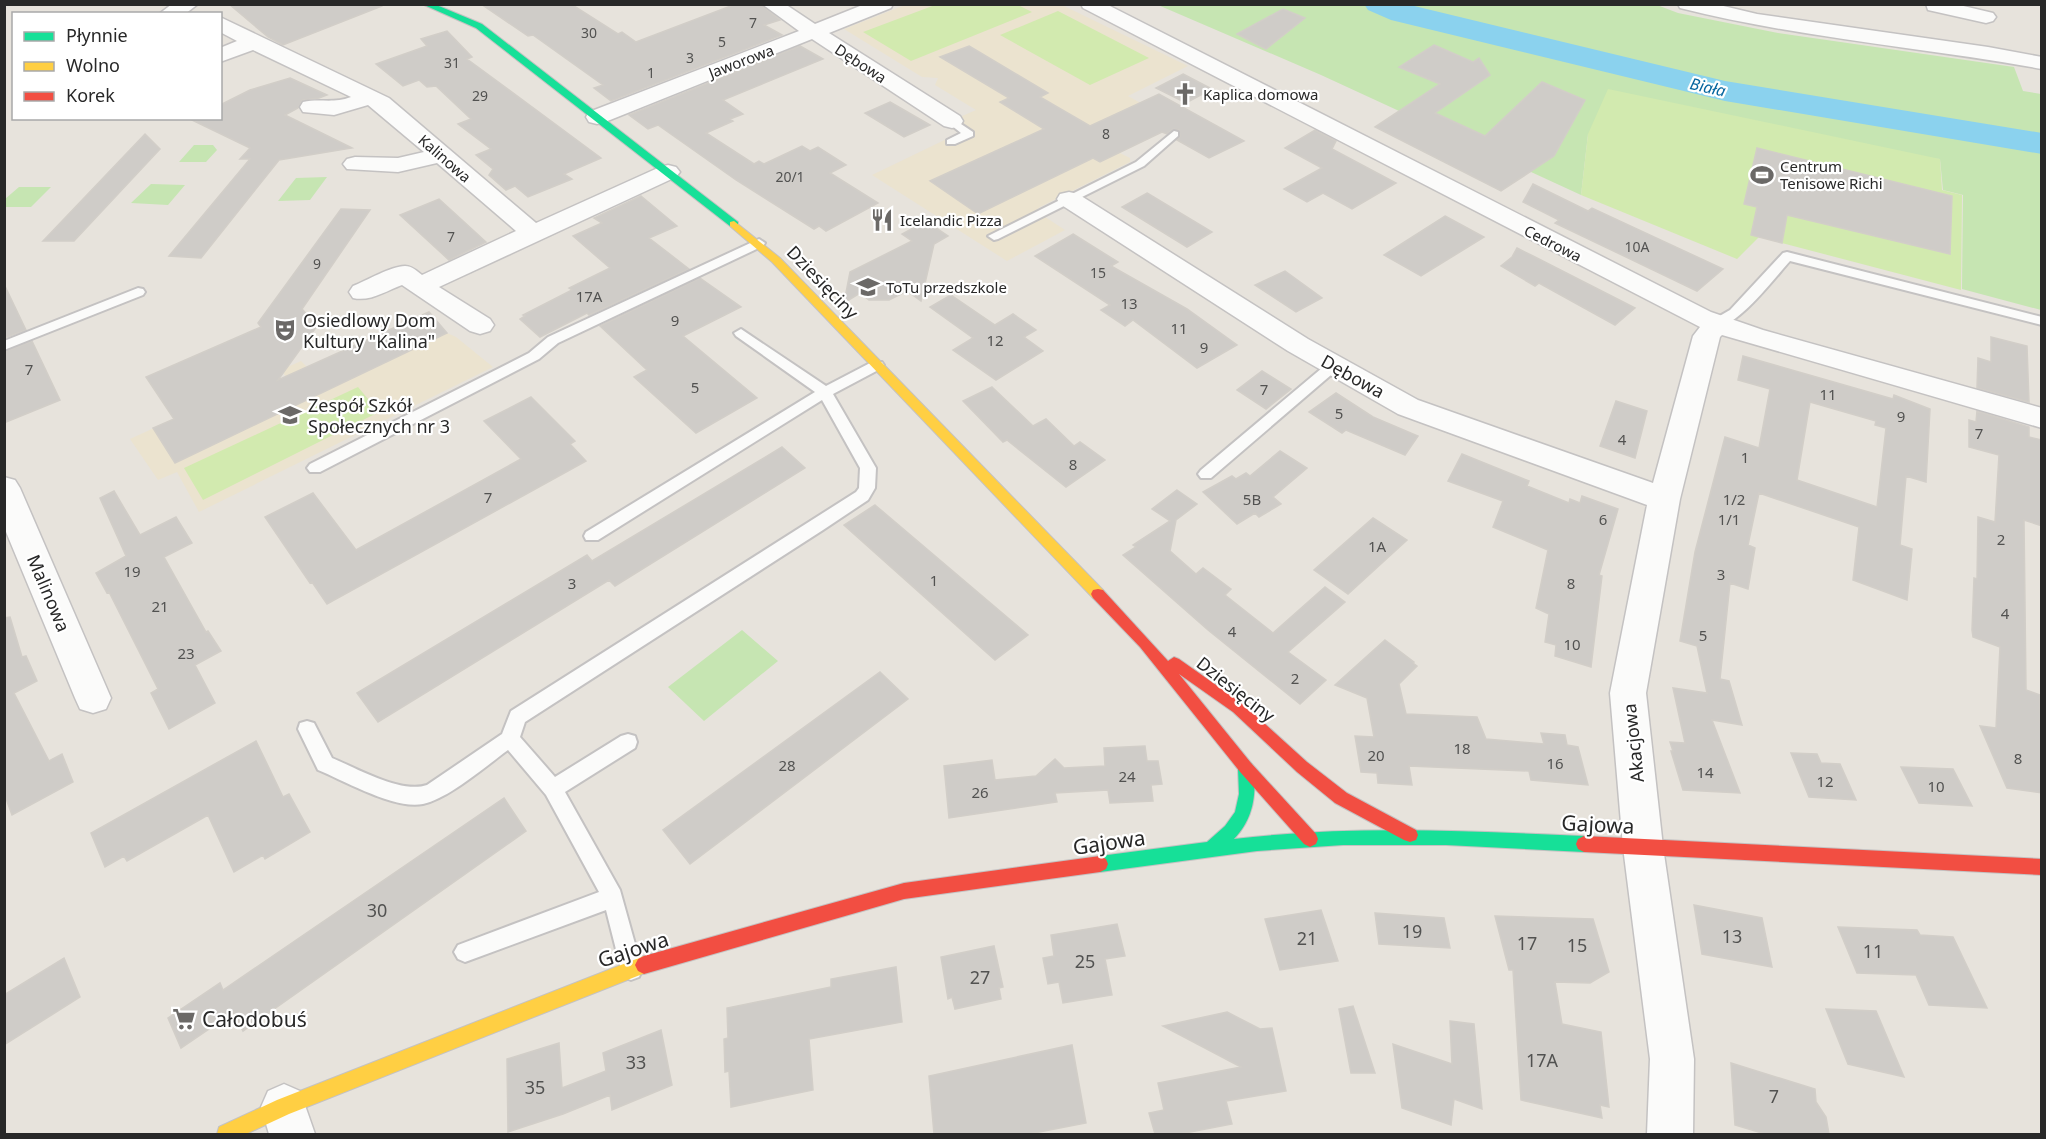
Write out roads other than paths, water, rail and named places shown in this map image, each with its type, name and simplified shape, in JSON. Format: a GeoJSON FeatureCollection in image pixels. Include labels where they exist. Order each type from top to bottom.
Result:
{"type":"FeatureCollection","features":[{"type":"Feature","properties":{"kind":"street"},"geometry":{"type":"LineString","coordinates":[[172,12],[190,4],[203,12]]}},
{"type":"Feature","properties":{"kind":"street","name":"Dziesięciny"},"geometry":{"type":"LineString","coordinates":[[426,4],[479,26],[759,243],[1145,643],[1157,661],[1245,768],[1310,839]]}},
{"type":"Feature","properties":{"kind":"street","name":"Dębowa"},"geometry":{"type":"LineString","coordinates":[[771,4],[951,121]]}},
{"type":"Feature","properties":{"kind":"street","name":"Jaworowa"},"geometry":{"type":"LineString","coordinates":[[597,117],[884,4]]}},
{"type":"Feature","properties":{"kind":"street","name":"Cedrowa"},"geometry":{"type":"LineString","coordinates":[[1090,4],[1716,324],[2042,418]]}},
{"type":"Feature","properties":{"kind":"street"},"geometry":{"type":"LineString","coordinates":[[1687,4],[1757,21],[1812,19],[1986,48]]}},
{"type":"Feature","properties":{"kind":"street"},"geometry":{"type":"LineString","coordinates":[[1935,6],[1986,11],[1986,48]]}},
{"type":"Feature","properties":{"kind":"street","name":"Kalinowa"},"geometry":{"type":"LineString","coordinates":[[222,24],[253,42],[370,96],[400,117],[533,233]]}},
{"type":"Feature","properties":{"kind":"street"},"geometry":{"type":"LineString","coordinates":[[1946,37],[2018,60],[2042,63]]}},
{"type":"Feature","properties":{"kind":"street"},"geometry":{"type":"LineString","coordinates":[[222,55],[253,42]]}},
{"type":"Feature","properties":{"kind":"street"},"geometry":{"type":"LineString","coordinates":[[2018,60],[2022,76],[2032,83]]}},
{"type":"Feature","properties":{"kind":"street"},"geometry":{"type":"LineString","coordinates":[[311,107],[324,110],[341,109],[370,96]]}},
{"type":"Feature","properties":{"kind":"street"},"geometry":{"type":"LineString","coordinates":[[355,164],[398,165],[441,155]]}},
{"type":"Feature","properties":{"kind":"street"},"geometry":{"type":"LineString","coordinates":[[420,286],[668,172]]}},
{"type":"Feature","properties":{"kind":"street","name":"Dębowa"},"geometry":{"type":"LineString","coordinates":[[1069,199],[1334,366],[1408,407],[1664,499]]}},
{"type":"Feature","properties":{"kind":"street"},"geometry":{"type":"LineString","coordinates":[[362,292],[405,274],[480,325]]}},
{"type":"Feature","properties":{"kind":"street","name":"Akacjowa"},"geometry":{"type":"LineString","coordinates":[[1670,1134],[1672,1059],[1643,847],[1628,693],[1664,499],[1707,336],[1716,324]]}},
{"type":"Feature","properties":{"kind":"street","name":"Malinowa"},"geometry":{"type":"LineString","coordinates":[[4,488],[93,698]]}},
{"type":"Feature","properties":{"kind":"street","name":"Dziesięciny"},"geometry":{"type":"LineString","coordinates":[[1145,643],[1238,708],[1302,767],[1341,798],[1411,836]]}},
{"type":"Feature","properties":{"kind":"street","name":"Dziesięciny"},"geometry":{"type":"LineString","coordinates":[[1302,767],[1315,795]]}},
{"type":"Feature","properties":{"kind":"street"},"geometry":{"type":"LineString","coordinates":[[1211,849],[1231,834],[1245,814],[1249,791],[1245,768]]}},
{"type":"Feature","properties":{"kind":"street"},"geometry":{"type":"LineString","coordinates":[[1310,839],[1313,821]]}},
{"type":"Feature","properties":{"kind":"street","name":"Gajowa"},"geometry":{"type":"LineString","coordinates":[[226,1134],[288,1120],[631,969],[904,891],[1211,849],[1310,839],[1411,836],[2042,867]]}},
{"type":"Feature","properties":{"kind":"lane"},"geometry":{"type":"LineString","coordinates":[[951,121],[969,134],[951,142]]}},
{"type":"Feature","properties":{"kind":"lane"},"geometry":{"type":"LineString","coordinates":[[994,236],[1140,164],[1174,134]]}},
{"type":"Feature","properties":{"kind":"lane"},"geometry":{"type":"LineString","coordinates":[[315,468],[534,356],[553,340],[759,243]]}},
{"type":"Feature","properties":{"kind":"lane"},"geometry":{"type":"LineString","coordinates":[[1716,324],[1734,313],[1786,256],[2042,321]]}},
{"type":"Feature","properties":{"kind":"lane"},"geometry":{"type":"LineString","coordinates":[[4,346],[138,292]]}},
{"type":"Feature","properties":{"kind":"lane"},"geometry":{"type":"LineString","coordinates":[[307,729],[325,764],[398,794],[410,796],[434,792],[510,739],[517,717],[862,496],[867,488],[868,468],[825,393],[741,333]]}},
{"type":"Feature","properties":{"kind":"lane"},"geometry":{"type":"LineString","coordinates":[[592,536],[825,393],[878,365]]}},
{"type":"Feature","properties":{"kind":"lane"},"geometry":{"type":"LineString","coordinates":[[1206,474],[1334,366]]}},
{"type":"Feature","properties":{"kind":"lane"},"geometry":{"type":"LineString","coordinates":[[510,739],[553,789],[614,897],[631,969]]}},
{"type":"Feature","properties":{"kind":"lane"},"geometry":{"type":"LineString","coordinates":[[553,789],[628,742]]}},
{"type":"Feature","properties":{"kind":"lane"},"geometry":{"type":"LineString","coordinates":[[465,952],[614,897]]}},
{"type":"Feature","properties":{"kind":"waterway","name":"Biała"},"geometry":{"type":"LineString","coordinates":[[1379,4],[1402,14],[1725,91],[2042,144]]}},
{"type":"Feature","properties":{"kind":"place","name":"Kaplica domowa"},"geometry":{"type":"Point","coordinates":[1185,94]}},
{"type":"Feature","properties":{"kind":"place","name":"Centrum Tenisowe Richi"},"geometry":{"type":"Point","coordinates":[1762,175]}},
{"type":"Feature","properties":{"kind":"place","name":"Icelandic Pizza"},"geometry":{"type":"Point","coordinates":[882,220]}},
{"type":"Feature","properties":{"kind":"place","name":"ToTu przedszkole"},"geometry":{"type":"Point","coordinates":[868,287]}},
{"type":"Feature","properties":{"kind":"place","name":"Osiedlowy Dom Kultury \"Kalina\""},"geometry":{"type":"Point","coordinates":[285,330]}},
{"type":"Feature","properties":{"kind":"place","name":"Zespół Szkół Społecznych nr 3"},"geometry":{"type":"Point","coordinates":[290,415]}},
{"type":"Feature","properties":{"kind":"place","name":"Całodobuś"},"geometry":{"type":"Point","coordinates":[184,1019]}}]}
